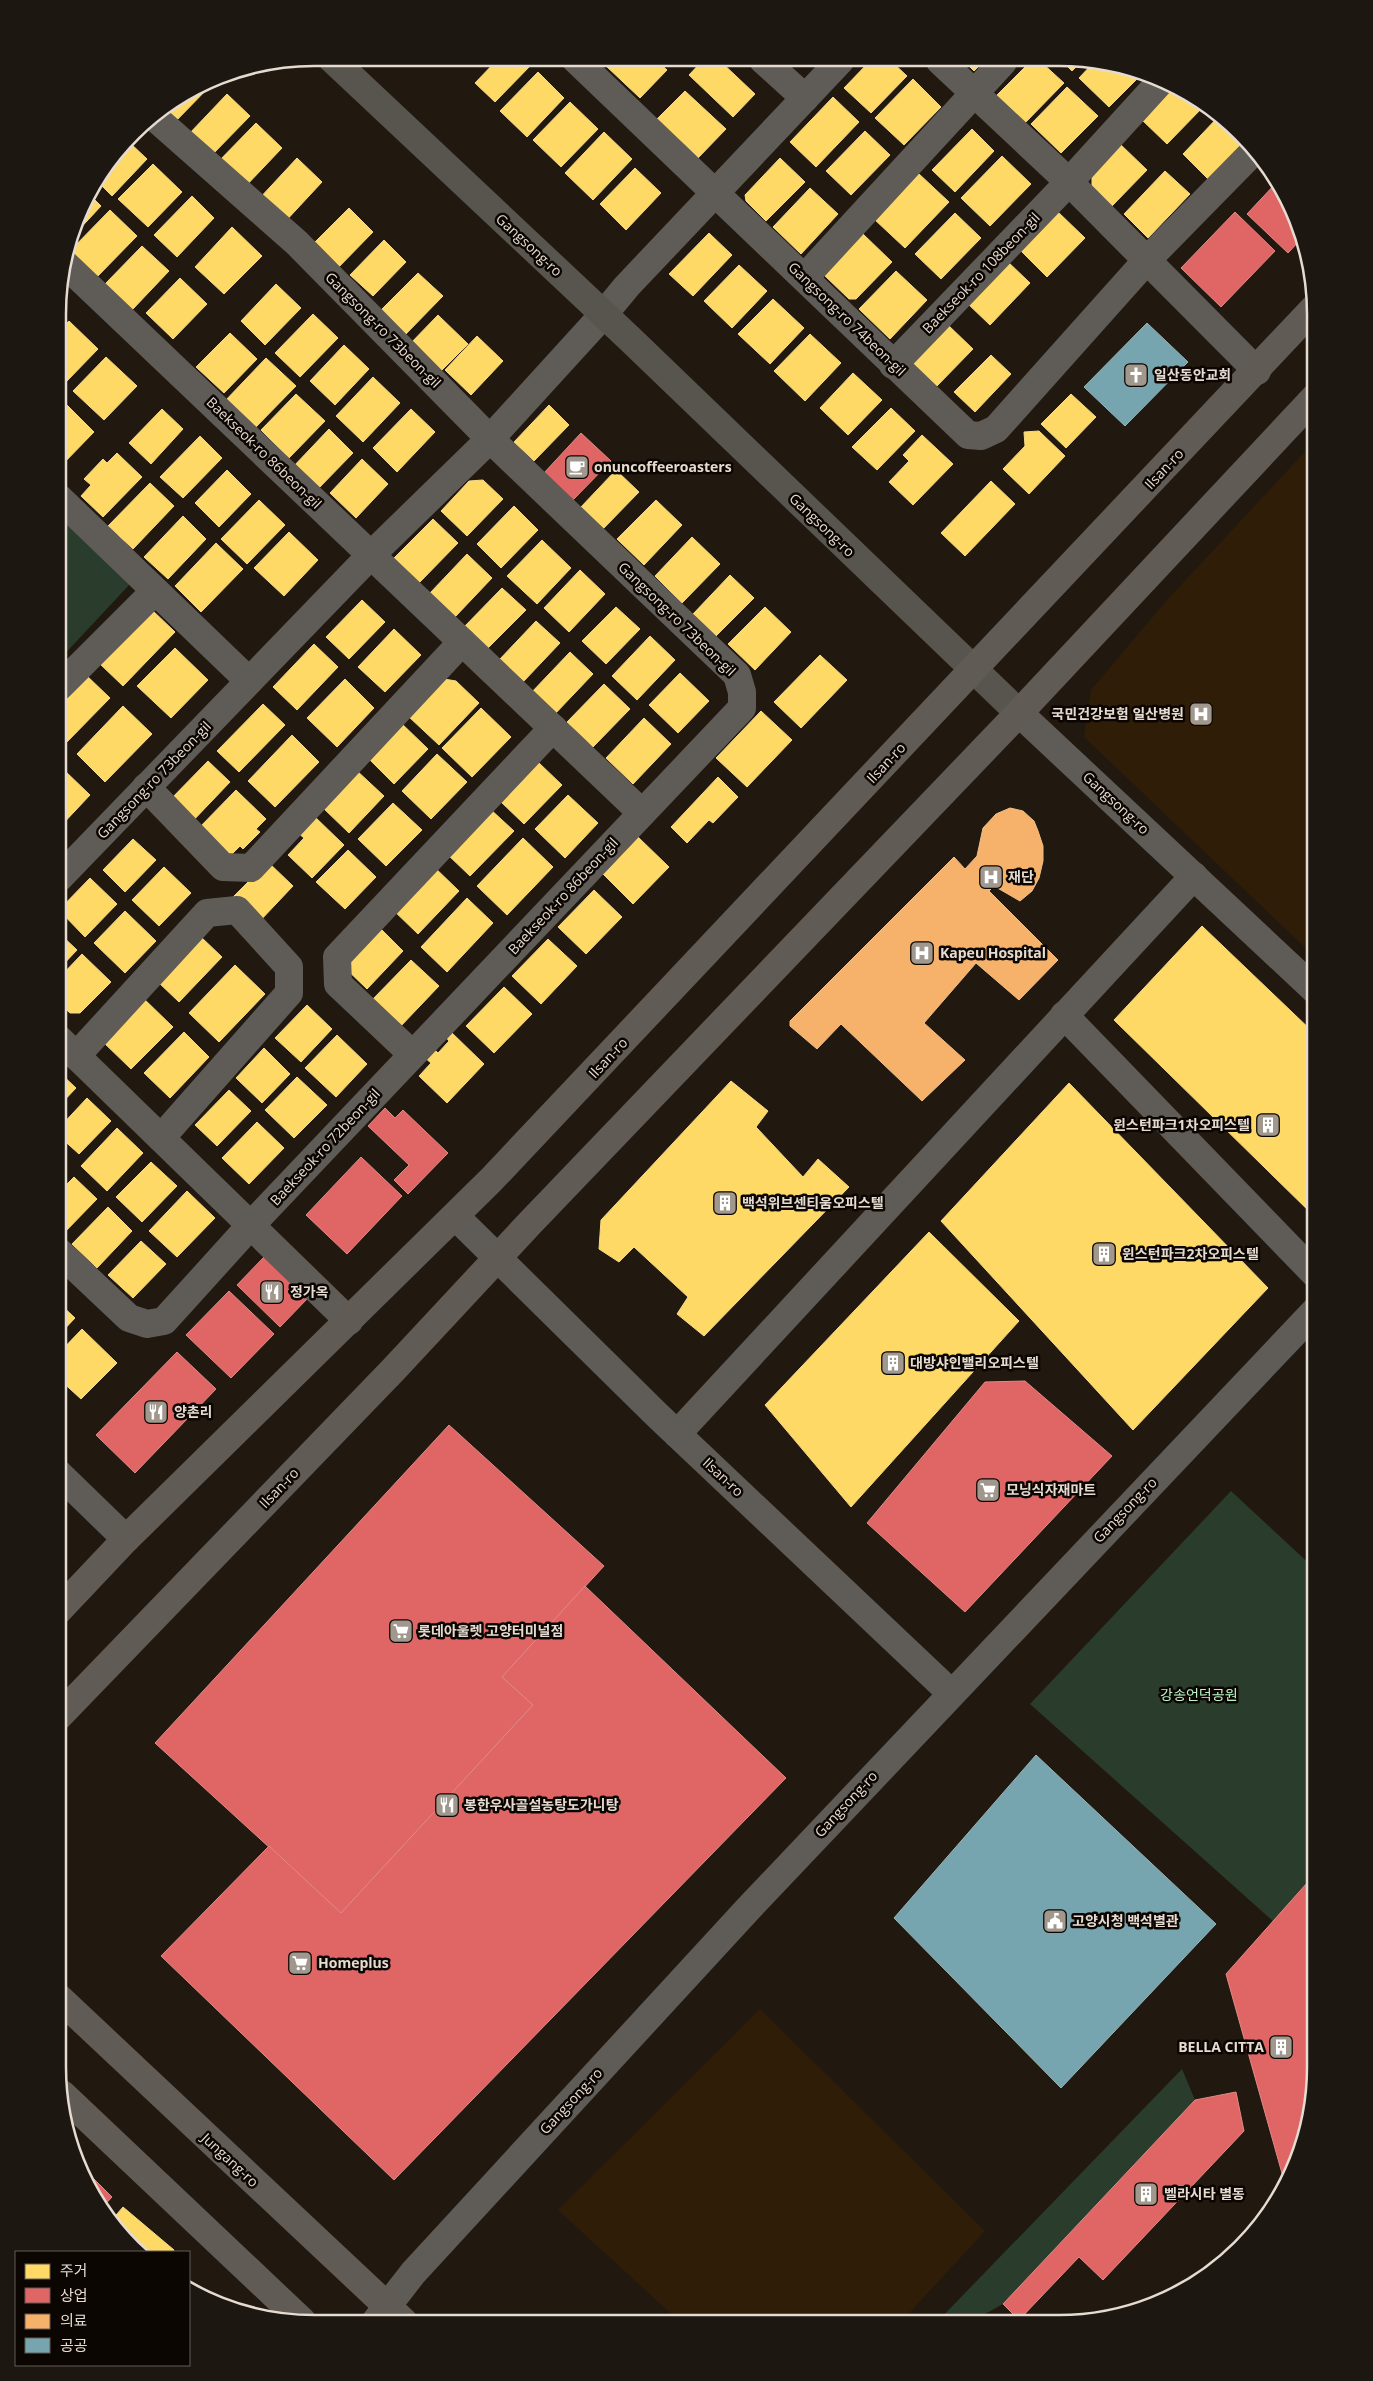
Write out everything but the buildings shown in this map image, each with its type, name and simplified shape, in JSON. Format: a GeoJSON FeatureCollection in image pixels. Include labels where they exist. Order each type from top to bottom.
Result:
{"type":"FeatureCollection","features":[{"type":"Feature","properties":{"kind":"main road","name":"Gangsong-ro"},"geometry":{"type":"LineString","coordinates":[[339,66],[1019,713]]}},
{"type":"Feature","properties":{"kind":"main road","name":"Ilsan-ro"},"geometry":{"type":"LineString","coordinates":[[66,1603],[126,1539],[456,1217],[1307,316]]}},
{"type":"Feature","properties":{"kind":"main road","name":"Ilsan-ro"},"geometry":{"type":"LineString","coordinates":[[66,1709],[1019,713],[1307,407]]}},
{"type":"Feature","properties":{"kind":"main road","name":"Jungang-ro"},"geometry":{"type":"LineString","coordinates":[[66,2005],[387,2315]]}},
{"type":"Feature","properties":{"kind":"main road"},"geometry":{"type":"LineString","coordinates":[[69,2102],[294,2314]]}},
{"type":"Feature","properties":{"kind":"street","name":"Gangsong-ro 74beon-gil"},"geometry":{"type":"LineString","coordinates":[[582,66],[968,435],[981,436],[996,429],[1147,260]]}},
{"type":"Feature","properties":{"kind":"street"},"geometry":{"type":"LineString","coordinates":[[770,66],[805,98]]}},
{"type":"Feature","properties":{"kind":"street"},"geometry":{"type":"LineString","coordinates":[[603,315],[627,286],[835,66]]}},
{"type":"Feature","properties":{"kind":"street"},"geometry":{"type":"LineString","coordinates":[[945,66],[1069,182],[1257,370]]}},
{"type":"Feature","properties":{"kind":"street"},"geometry":{"type":"LineString","coordinates":[[805,277],[999,66]]}},
{"type":"Feature","properties":{"kind":"street","name":"Baekseok-ro 108beon-gil"},"geometry":{"type":"LineString","coordinates":[[893,365],[1069,182],[1156,86]]}},
{"type":"Feature","properties":{"kind":"street","name":"Gangsong-ro 73beon-gil"},"geometry":{"type":"LineString","coordinates":[[159,121],[297,243],[490,439],[737,675],[742,692],[742,708],[642,813]]}},
{"type":"Feature","properties":{"kind":"street"},"geometry":{"type":"LineString","coordinates":[[1147,260],[1249,156]]}},
{"type":"Feature","properties":{"kind":"street","name":"Baekseok-ro 86beon-gil"},"geometry":{"type":"LineString","coordinates":[[70,269],[642,813],[406,1061]]}},
{"type":"Feature","properties":{"kind":"street","name":"Gangsong-ro 73beon-gil"},"geometry":{"type":"LineString","coordinates":[[66,871],[371,555],[490,439],[603,315]]}},
{"type":"Feature","properties":{"kind":"street"},"geometry":{"type":"LineString","coordinates":[[66,505],[249,681]]}},
{"type":"Feature","properties":{"kind":"street"},"geometry":{"type":"LineString","coordinates":[[66,680],[155,591]]}},
{"type":"Feature","properties":{"kind":"street"},"geometry":{"type":"LineString","coordinates":[[146,788],[224,868],[251,868],[462,642]]}},
{"type":"Feature","properties":{"kind":"street","name":"Gangsong-ro"},"geometry":{"type":"LineString","coordinates":[[1019,713],[1307,982]]}},
{"type":"Feature","properties":{"kind":"street"},"geometry":{"type":"LineString","coordinates":[[406,1061],[338,984],[337,957],[553,728]]}},
{"type":"Feature","properties":{"kind":"street"},"geometry":{"type":"LineString","coordinates":[[677,1434],[1194,876]]}},
{"type":"Feature","properties":{"kind":"street"},"geometry":{"type":"LineString","coordinates":[[160,1138],[289,993],[289,967],[236,910],[207,913],[67,1048],[349,1321]]}},
{"type":"Feature","properties":{"kind":"street"},"geometry":{"type":"LineString","coordinates":[[1064,1015],[1307,1266]]}},
{"type":"Feature","properties":{"kind":"street","name":"Baekseok-ro 72beon-gil"},"geometry":{"type":"LineString","coordinates":[[250,1225],[406,1061]]}},
{"type":"Feature","properties":{"kind":"street","name":"Ilsan-ro"},"geometry":{"type":"LineString","coordinates":[[456,1217],[677,1434],[951,1692]]}},
{"type":"Feature","properties":{"kind":"street"},"geometry":{"type":"LineString","coordinates":[[66,1259],[129,1318],[147,1324],[164,1321],[250,1225]]}},
{"type":"Feature","properties":{"kind":"street","name":"Gangsong-ro"},"geometry":{"type":"LineString","coordinates":[[390,2315],[413,2273],[754,1902],[951,1692],[1307,1319]]}},
{"type":"Feature","properties":{"kind":"street"},"geometry":{"type":"LineString","coordinates":[[66,1481],[126,1539]]}},
{"type":"Feature","properties":{"kind":"shaded area","name":"국민건강보험 일산병원"},"geometry":{"type":"Polygon","coordinates":[[[1307,450],[1307,949],[1084,737],[1091,690],[1166,601],[1307,450]]]}},
{"type":"Feature","properties":{"kind":"shaded area"},"geometry":{"type":"Polygon","coordinates":[[[760,2009],[985,2231],[907,2315],[672,2315],[558,2210],[760,2009]]]}},
{"type":"Feature","properties":{"kind":"green space"},"geometry":{"type":"Polygon","coordinates":[[[66,522],[130,584],[66,653],[66,522]]]}},
{"type":"Feature","properties":{"kind":"green space","name":"강송언덕공원"},"geometry":{"type":"Polygon","coordinates":[[[1231,1491],[1307,1562],[1307,1883],[1274,1922],[1030,1704],[1231,1491]]]}},
{"type":"Feature","properties":{"kind":"green space"},"geometry":{"type":"Polygon","coordinates":[[[1182,2069],[1195,2100],[1003,2304],[983,2315],[944,2315],[1182,2069]]]}},
{"type":"Feature","properties":{"kind":"place","name":"일산동안교회"},"geometry":{"type":"Point","coordinates":[1136,375]}},
{"type":"Feature","properties":{"kind":"place","name":"onuncoffeeroasters"},"geometry":{"type":"Point","coordinates":[577,467]}},
{"type":"Feature","properties":{"kind":"place","name":"국민건강보험 일산병원"},"geometry":{"type":"Point","coordinates":[1201,714]}},
{"type":"Feature","properties":{"kind":"place","name":"재단"},"geometry":{"type":"Point","coordinates":[991,877]}},
{"type":"Feature","properties":{"kind":"place","name":"Kapeu Hospital"},"geometry":{"type":"Point","coordinates":[922,953]}},
{"type":"Feature","properties":{"kind":"place","name":"윈스턴파크1차오피스텔"},"geometry":{"type":"Point","coordinates":[1268,1125]}},
{"type":"Feature","properties":{"kind":"place","name":"백석위브센티움오피스텔"},"geometry":{"type":"Point","coordinates":[725,1203]}},
{"type":"Feature","properties":{"kind":"place","name":"윈스턴파크2차오피스텔"},"geometry":{"type":"Point","coordinates":[1104,1254]}},
{"type":"Feature","properties":{"kind":"place","name":"정가옥"},"geometry":{"type":"Point","coordinates":[272,1292]}},
{"type":"Feature","properties":{"kind":"place","name":"대방샤인밸리오피스텔"},"geometry":{"type":"Point","coordinates":[893,1363]}},
{"type":"Feature","properties":{"kind":"place","name":"양촌리"},"geometry":{"type":"Point","coordinates":[156,1412]}},
{"type":"Feature","properties":{"kind":"place","name":"모닝식자재마트"},"geometry":{"type":"Point","coordinates":[988,1490]}},
{"type":"Feature","properties":{"kind":"place","name":"롯데아울렛 고양터미널점"},"geometry":{"type":"Point","coordinates":[401,1631]}},
{"type":"Feature","properties":{"kind":"place","name":"봉한우사골설농탕도가니탕"},"geometry":{"type":"Point","coordinates":[447,1805]}},
{"type":"Feature","properties":{"kind":"place","name":"고양시청 백석별관"},"geometry":{"type":"Point","coordinates":[1055,1921]}},
{"type":"Feature","properties":{"kind":"place","name":"Homeplus"},"geometry":{"type":"Point","coordinates":[300,1963]}},
{"type":"Feature","properties":{"kind":"place","name":"BELLA CITTA"},"geometry":{"type":"Point","coordinates":[1281,2047]}},
{"type":"Feature","properties":{"kind":"place","name":"벨라시타 별동"},"geometry":{"type":"Point","coordinates":[1146,2194]}}]}
